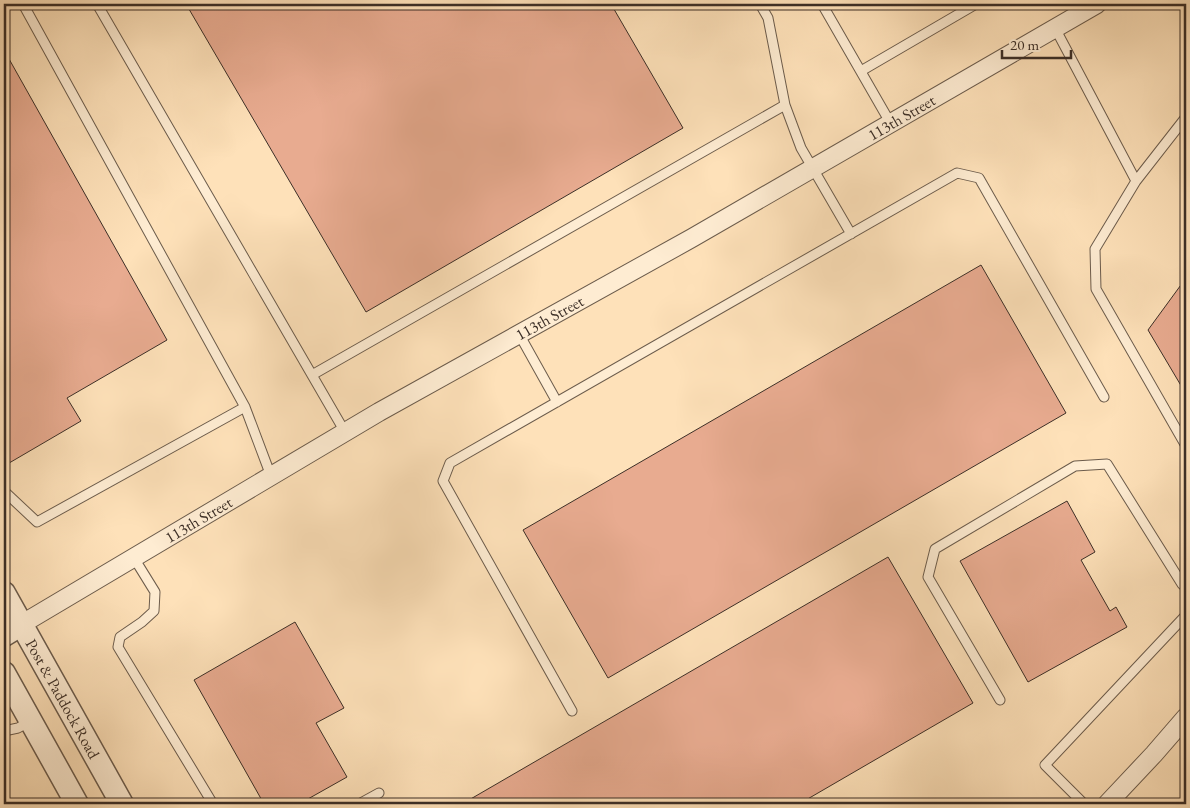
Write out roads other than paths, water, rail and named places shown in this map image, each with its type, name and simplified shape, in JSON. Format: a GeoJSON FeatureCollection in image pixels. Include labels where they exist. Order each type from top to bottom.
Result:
{"type":"FeatureCollection","features":[{"type":"Feature","properties":{"kind":"street","name":"113th Street"},"geometry":{"type":"LineString","coordinates":[[13,630],[379,412],[692,238],[1098,4]]}},
{"type":"Feature","properties":{"kind":"street","name":"Post & Paddock Road"},"geometry":{"type":"LineString","coordinates":[[4,593],[13,630],[122,804]]}},
{"type":"Feature","properties":{"kind":"street"},"geometry":{"type":"LineString","coordinates":[[4,673],[77,804]]}},
{"type":"Feature","properties":{"kind":"street"},"geometry":{"type":"LineString","coordinates":[[1107,804],[1186,717]]}},
{"type":"Feature","properties":{"kind":"lane"},"geometry":{"type":"LineString","coordinates":[[22,4],[245,407],[271,476]]}},
{"type":"Feature","properties":{"kind":"lane"},"geometry":{"type":"LineString","coordinates":[[97,4],[345,432]]}},
{"type":"Feature","properties":{"kind":"lane"},"geometry":{"type":"LineString","coordinates":[[760,4],[768,18],[786,105],[801,148],[851,234]]}},
{"type":"Feature","properties":{"kind":"lane"},"geometry":{"type":"LineString","coordinates":[[822,4],[891,124]]}},
{"type":"Feature","properties":{"kind":"lane"},"geometry":{"type":"LineString","coordinates":[[861,71],[976,4]]}},
{"type":"Feature","properties":{"kind":"lane"},"geometry":{"type":"LineString","coordinates":[[1055,28],[1136,182]]}},
{"type":"Feature","properties":{"kind":"lane"},"geometry":{"type":"LineString","coordinates":[[312,375],[786,105]]}},
{"type":"Feature","properties":{"kind":"lane"},"geometry":{"type":"LineString","coordinates":[[1186,117],[1136,182],[1095,249],[1096,289],[1186,446]]}},
{"type":"Feature","properties":{"kind":"lane"},"geometry":{"type":"LineString","coordinates":[[572,712],[442,481],[450,463],[957,172],[979,178],[1104,397]]}},
{"type":"Feature","properties":{"kind":"lane"},"geometry":{"type":"LineString","coordinates":[[520,334],[557,402]]}},
{"type":"Feature","properties":{"kind":"lane"},"geometry":{"type":"LineString","coordinates":[[4,491],[37,522],[245,407]]}},
{"type":"Feature","properties":{"kind":"lane"},"geometry":{"type":"LineString","coordinates":[[1000,700],[928,577],[935,549],[1075,466],[1108,464],[1186,588]]}},
{"type":"Feature","properties":{"kind":"lane"},"geometry":{"type":"LineString","coordinates":[[134,558],[154,592],[154,611],[120,637],[118,647],[213,804]]}},
{"type":"Feature","properties":{"kind":"lane"},"geometry":{"type":"LineString","coordinates":[[1084,804],[1045,765],[1186,615]]}},
{"type":"Feature","properties":{"kind":"lane"},"geometry":{"type":"LineString","coordinates":[[4,732],[18,728],[31,721]]}},
{"type":"Feature","properties":{"kind":"lane"},"geometry":{"type":"LineString","coordinates":[[359,804],[379,793]]}}]}
